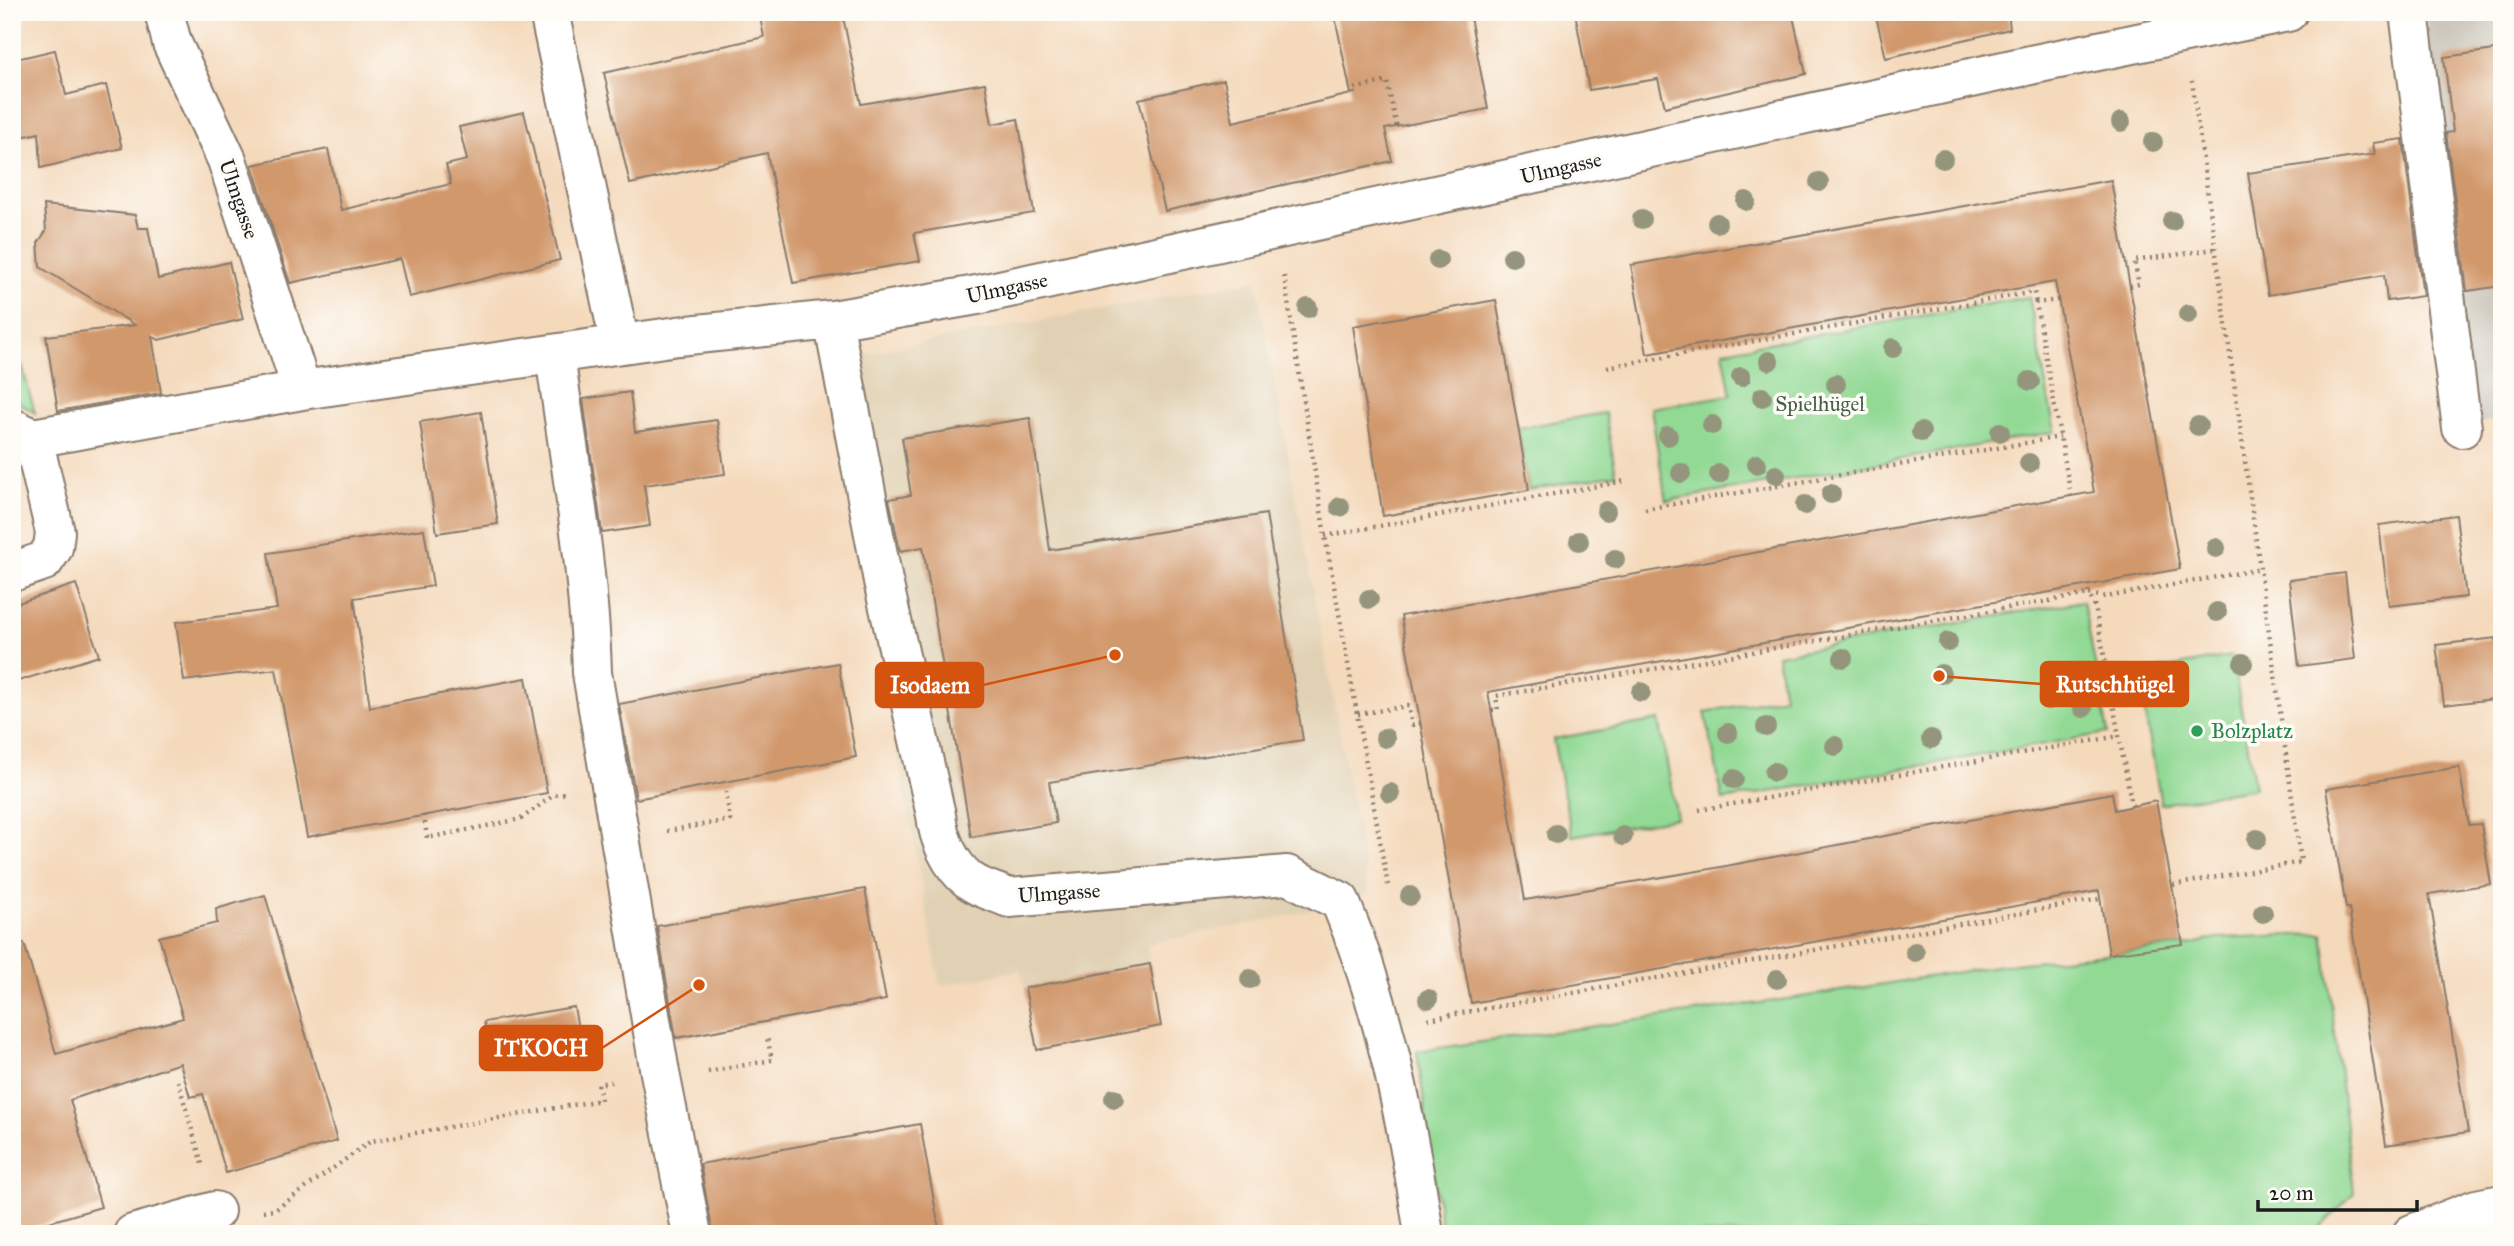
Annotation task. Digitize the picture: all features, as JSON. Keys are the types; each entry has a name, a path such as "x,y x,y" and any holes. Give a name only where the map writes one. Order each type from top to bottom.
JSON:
{"street":[{"name":"Ulmgasse","path":"163,12 172,43 228,160 302,390"},
{"name":"Ulmgasse","path":"22,433 620,344 833,320 977,295 2088,52 2288,12"},
{"path":"2409,12 2462,428"},
{"path":"558,15 620,344"},
{"name":"Ulmgasse","path":"833,320 883,581 936,815 937,830 956,864 968,880 1009,898 1287,875 1340,901 1361,951 1399,1092 1424,1234"},
{"path":"555,354 591,630 592,673 661,1076 692,1234"},
{"path":"12,572 44,561 53,548 55,531 22,433"},
{"path":"2412,1234 2476,1209 2502,1204"},
{"path":"133,1234 215,1211"}],"path":[{"path":"2172,885 2301,862 2190,68"},
{"path":"1354,94 1353,89 1387,81 1397,128"},
{"path":"2130,286 2138,284 2134,261 2214,249"},
{"path":"1284,273 1325,536 1388,888"},
{"path":"1607,367 2034,292 2071,496"},
{"path":"2036,303 2058,300"},
{"path":"1645,509 2060,437"},
{"path":"1325,536 1625,481"},
{"path":"1456,502 1457,511"},
{"path":"1492,710 1498,709 1496,696 2089,594 2106,597 2261,569"},
{"path":"2087,585 2095,607 2132,806"},
{"path":"1358,714 1408,706 1412,725 1421,723"},
{"path":"1699,810 2119,736"},
{"path":"425,815 428,838 521,819 554,796 612,784"},
{"path":"621,839 730,820 726,792"},
{"path":"1426,1019 2101,899"},
{"path":"178,1081 215,1211 275,1210 371,1141 601,1100 598,1084 772,1060 767,1037"}],"shaded area":[{"path":"2426,12 2502,12 2502,420 2469,424"},
{"path":"1256,280 1369,893 1292,915 1147,944 1149,964 1025,988 1020,970 940,986 827,361"}],"green space":[{"name":"Spielhügel","path":"2029,297 2055,432 1666,501 1651,408 1731,395 1723,351"},
{"path":"12,330 35,413 12,398"},
{"path":"1605,413 1616,474 1529,490 1518,428"},
{"path":"2083,601 2108,733 1723,800 1705,712 1784,697 1777,655"},
{"name":"Bolzplatz","path":"2232,656 2255,788 2161,804 2138,673"},
{"path":"1659,720 1677,818 1572,836 1553,739"},
{"path":"2323,934 2354,1193 2314,1234 1442,1234 1417,1051 1809,996 1996,966 2190,945 2217,938"}],"building":[{"path":"759,12 842,12 861,104 985,83 992,124 1018,119 1034,213 914,233 920,261 793,283 767,153 630,184 604,73 764,37"},
{"path":"1334,12 1469,12 1488,109 1385,129 1392,161 1165,211 1139,99 1224,80 1233,122 1351,94"},
{"path":"1575,12 1792,12 1806,74 1665,107 1658,79 1589,90"},
{"path":"1875,12 2008,12 2010,29 1886,58"},
{"path":"2502,49 2502,286 2467,291 2446,133 2453,132 2444,57"},
{"path":"55,50 66,95 106,85 122,148 41,168 39,133 12,139 12,60"},
{"path":"524,112 560,260 409,297 400,259 290,283 252,165 328,149 341,210 451,184 446,165 467,160 459,127"},
{"path":"2403,139 2423,296 2387,301 2384,275 2268,295 2248,173 2375,154 2373,143"},
{"path":"2111,180 2180,569 1488,692 1525,900 1710,869 2112,793 2115,810 2156,801 2183,944 2109,954 2099,891 1471,1003 1401,616 2094,492 2055,282 1647,354 1631,265"},
{"path":"44,205 135,215 138,228 148,228 158,279 229,262 243,319 159,340 152,336 161,393 58,411 46,336 135,325 40,267 38,243 46,231"},
{"path":"1496,300 1529,490 1383,516 1353,326"},
{"path":"630,392 635,432 717,420 725,474 644,485 650,526 602,533 583,399"},
{"path":"481,412 498,524 437,533 420,422"},
{"path":"1030,418 1050,550 1266,514 1303,740 1049,782 1056,823 971,837 923,547 900,551 889,499 911,495 902,438"},
{"path":"2456,515 2466,597 2389,606 2379,525"},
{"path":"424,529 433,586 354,598 370,707 526,678 547,793 307,837 276,669 184,681 176,622 277,609 268,553"},
{"path":"2345,573 2355,659 2299,666 2289,580"},
{"path":"76,584 99,656 12,683 12,605"},
{"path":"2496,638 2502,698 2444,705 2436,645"},
{"path":"838,663 856,757 636,799 619,704"},
{"path":"2459,767 2469,825 2481,824 2491,884 2429,894 2468,1132 2386,1145 2349,908 2346,908 2326,789"},
{"path":"865,889 886,1000 676,1038 657,926"},
{"path":"265,895 337,1141 226,1173 203,1094 190,1097 180,1063 70,1100 101,1207 12,1233 12,944 24,943 56,1054 183,1018 159,937 217,923 216,909"},
{"path":"1150,964 1161,1026 1037,1050 1025,988"},
{"path":"574,1007 582,1050 492,1066 484,1022"},
{"path":"920,1124 940,1234 713,1234 700,1164"}],"place":[{"name":"Isodaem","path":"1115,655"},
{"name":"Rutschhügel","path":"1939,676"},
{"name":"Bolzplatz","path":"2197,731"},
{"name":"ITKOCH","path":"699,985"}]}
